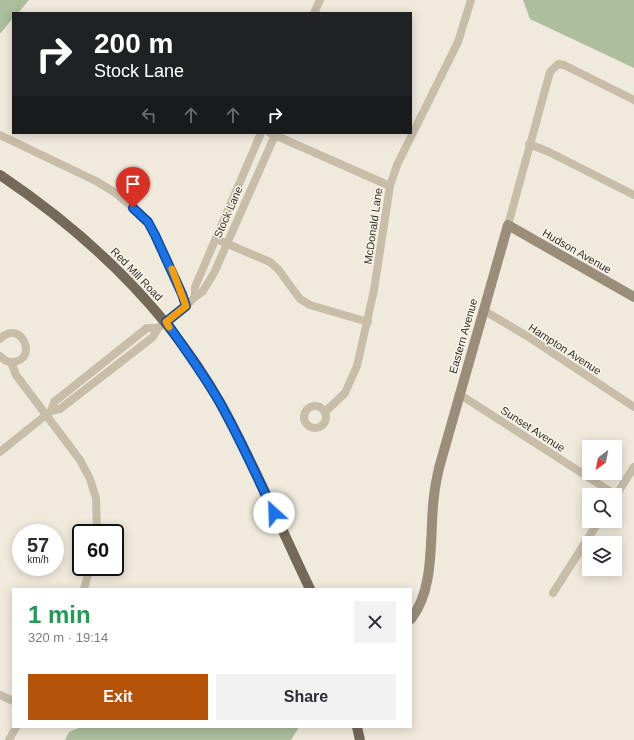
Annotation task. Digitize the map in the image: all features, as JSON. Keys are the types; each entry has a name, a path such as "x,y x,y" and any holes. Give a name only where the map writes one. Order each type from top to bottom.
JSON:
{"main road":[{"name":"Red Mill Road","path":"0,175 57,217 101,254 132,284 162,325 201,371 221,404 246,453 310,588"},
{"path":"357,728 360,740"}],"street":[{"path":"314,12 320,0"},
{"name":"McDonald Lane","path":"325,412 345,392 357,366 374,290 390,186 397,165 458,42 471,0"},
{"name":"Eastern Avenue","path":"412,617 420,603 428,582 434,496 439,468 550,72 558,64 564,65 634,100"},
{"name":"Stock Lane","path":"195,297 195,287 261,134"},
{"path":"274,134 390,186"},
{"name":"Stock Lane","path":"0,452 48,413 60,409 153,337 162,325 203,291 214,273 274,134"},
{"path":"0,135 96,181 114,192 133,208 148,222 182,294 186,306"},
{"path":"530,144 634,195"},
{"name":"Hudson Avenue","path":"508,225 634,297"},
{"path":"216,239 270,262 278,269 300,299 310,305 368,322"},
{"name":"Hampton Avenue","path":"483,310 527,336 634,407"},
{"path":"0,339 4,335 13,333 22,338 25,341 26,346 24,356 20,359 11,362 0,356"},
{"path":"11,362 16,375 48,413 80,460 90,479 96,498 97,524"},
{"name":"Sunset Avenue","path":"459,394 603,488"},
{"path":"620,488 634,466"},
{"path":"553,593 595,528"},
{"path":"84,588 88,576"},
{"path":"0,695 12,701"},
{"path":"9,740 15,728"}],"green space":[{"path":"0,0 29,0 19,12 12,12 12,19 0,34"},
{"path":"523,0 634,0 634,68 530,19"},
{"path":"79,728 298,728 291,740 65,740 69,732"}],"slow traffic":[{"path":"169,327 166,322 186,306 172,269"}],"route":[{"path":"133,208 148,222 170,265 186,306 166,322 201,371 221,404 274,513"}]}
